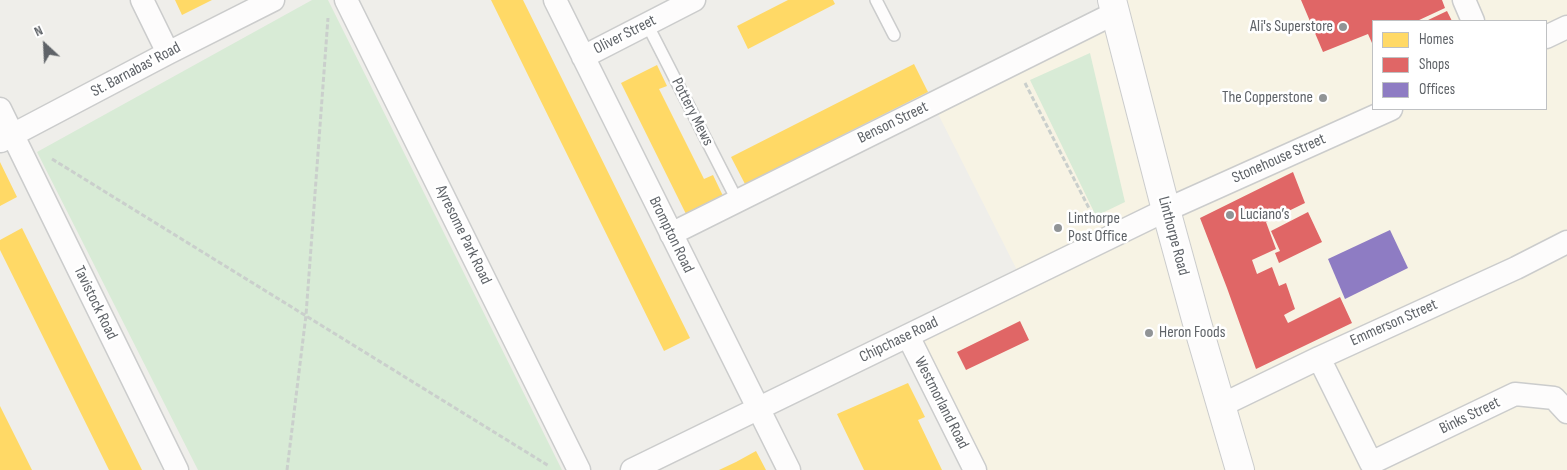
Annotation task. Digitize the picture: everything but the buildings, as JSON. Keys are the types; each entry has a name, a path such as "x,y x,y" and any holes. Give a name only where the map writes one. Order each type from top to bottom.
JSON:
{"street":[{"path":"142,0 168,53"},
{"name":"St. Barnabas' Road","path":"7,138 273,0"},
{"name":"Brompton Road","path":"555,0 789,470"},
{"name":"Oliver Street","path":"583,57 694,0"},
{"path":"1464,0 1473,20"},
{"name":"Ayresome Park Road","path":"337,5 579,470"},
{"name":"Benson Street","path":"671,234 1015,63 1114,7"},
{"name":"Linthorpe Road","path":"1114,7 1166,210 1240,470"},
{"path":"1547,37 1567,27"},
{"name":"Tavistock Road","path":"0,109 7,138 177,470"},
{"name":"Stonehouse Street","path":"1166,210 1390,110"},
{"name":"Chipchase Road","path":"632,470 1166,210"},
{"name":"Emmerson Street","path":"1222,405 1319,358 1516,268 1567,242"},
{"name":"Westmorland Road","path":"908,336 975,470"},
{"name":"Binks Street","path":"1319,358 1364,466 1515,394 1554,398 1567,412"}],"lane":[{"path":"876,0 894,35"},
{"name":"Pottery Mews","path":"647,24 737,200"}],"path":[{"path":"287,470 306,315 337,5"},
{"path":"1015,63 1105,240"},
{"path":"47,156 556,470"}],"shaded area":[{"path":"1112,0 1567,0 1567,470 975,470 908,336 1022,280 933,104 1115,13"}],"green space":[{"path":"312,0 328,0 562,470 198,470 37,152"},
{"path":"1090,53 1125,202 1096,216 1030,80"}],"place":[{"name":"Ali's Superstore","path":"1343,27"},
{"name":"The Copperstone","path":"1323,98"},
{"name":"Luciano’s","path":"1230,215"},
{"name":"Linthorpe Post Office","path":"1058,228"},
{"name":"Heron Foods","path":"1149,333"}]}
